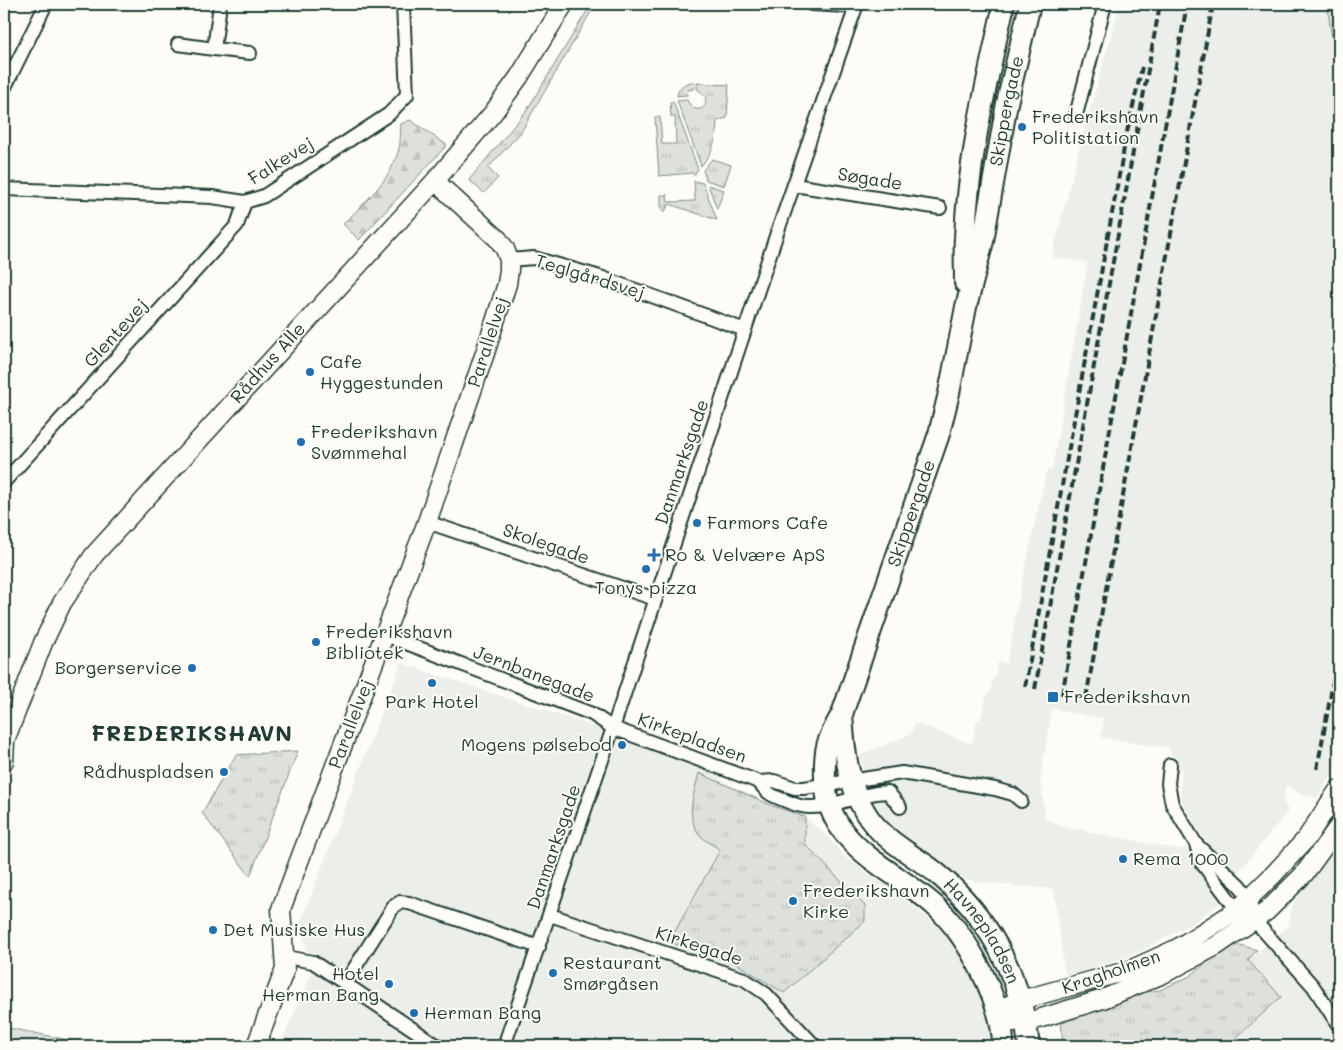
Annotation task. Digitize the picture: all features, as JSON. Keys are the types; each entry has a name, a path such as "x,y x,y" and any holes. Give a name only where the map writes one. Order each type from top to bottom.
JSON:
{"main road":[{"name":"Skippergade","path":"966,307 965,238 973,159 982,100 1004,4"},
{"name":"Skippergade","path":"827,795 826,746 829,736 842,714 938,434 949,392 966,307 983,241 1007,104 1030,4"},
{"name":"Skippergade","path":"842,714 846,761 854,789"},
{"name":"Havnepladsen","path":"854,789 866,814 876,826 896,845 948,883 988,928 1021,1000 1029,1046"},
{"name":"Havnepladsen","path":"827,795 841,830 858,848 936,907 958,932 984,978 998,1016 1003,1046"}],"street":[{"path":"4,88 46,4"},
{"path":"214,49 220,4"},
{"name":"Falkevej","path":"4,190 212,197 245,202 264,196 389,114 407,95 403,4"},
{"name":"Rådhus Alle","path":"4,761 5,742 43,643 62,603 94,555 435,181 493,113 519,77 564,4"},
{"path":"812,4 856,6"},
{"path":"1076,115 1105,4"},
{"name":"Danmarksgade","path":"504,1046 550,916 745,330 856,6"},
{"path":"178,44 250,53"},
{"name":"Teglgårdsvej","path":"435,181 498,239 505,249 509,260 534,258 600,277 745,330"},
{"name":"Søgade","path":"794,185 940,208"},
{"name":"Glentevej","path":"4,482 237,224 245,202"},
{"name":"Parallelvej","path":"256,1046 285,970 286,956 282,909 427,522 507,284 509,260"},
{"name":"Skolegade","path":"427,522 655,599"},
{"name":"Jernbanegade","path":"385,635 592,714 613,728"},
{"name":"Kirkepladsen","path":"613,728 759,782 774,781 827,795 854,789"},
{"path":"1170,765 1168,784 1172,804 1196,844 1250,897 1254,920"},
{"path":"854,789 902,773 1013,794 1021,802"},
{"name":"Kirkepladsen","path":"759,782 769,795 808,807 827,795 854,789"},
{"path":"854,789 888,792 900,807"},
{"name":"Kragholmen","path":"998,1016 1021,1000 1130,970 1176,949 1237,910 1306,839 1338,795"},
{"name":"Kragholmen","path":"998,1016 1025,1023 1103,1000 1136,987 1208,950 1267,912 1304,874 1339,826"},
{"path":"1196,844 1201,862 1237,910 1254,920 1314,986 1339,1026"},
{"path":"345,983 394,906 400,902 409,903 539,947"},
{"name":"Kirkegade","path":"550,916 744,979 766,994 815,1046"},
{"path":"286,956 313,962 438,1046"}],"shaded area":[{"path":"1120,4 1339,4 1339,754 1331,776 1317,798 1302,794 1286,785 1283,800 1288,811 1237,874 1214,852 1198,830 1182,801 1180,789 1182,771 1168,747 1101,737 1104,719 1052,709 1040,778 1046,820 1065,827 1177,849 1189,848 1219,893 1222,902 1199,919 1149,947 1125,958 1065,976 1054,889 977,882 954,875 889,823 875,807 867,786 860,755 911,734 915,723 972,744 977,720 980,720 993,678 995,678 998,662 1007,663 1020,592 1047,469 1052,470 1088,262 1052,257 1082,138"},
{"path":"401,663 595,727 703,768 727,783 773,805 806,816 807,820 824,833 845,857 903,898 952,941 966,960 983,995 992,1046 280,1046 311,974 301,921"},
{"path":"1339,845 1339,1046 1227,1046 1281,997 1248,960 1289,926 1290,914 1295,900"}],"green space":[{"path":"1327,4 1339,4 1339,61 1335,60"},
{"path":"592,10 521,132 488,168 498,178 484,193 469,180 527,110 587,11"},
{"path":"694,82 693,89 688,90 687,95 677,96 682,86"},
{"path":"697,83 729,85 727,118 717,121 714,145 701,166 677,101 687,100 696,109 704,107 705,99 703,94 697,89"},
{"path":"673,101 698,169 694,175 693,173 659,176 655,117 660,117 662,144 676,144 675,117 671,117 670,102"},
{"path":"410,120 447,145 359,240 343,224 368,199 389,173 399,149 401,124"},
{"path":"712,159 731,165 724,186 706,180 703,170"},
{"path":"694,181 703,183 717,220 669,204 664,213 661,208 661,195 667,195 668,202 695,201"},
{"path":"708,185 724,190 717,209"},
{"path":"298,751 250,876 202,813 236,755"},
{"path":"699,773 773,806 805,817 805,844 865,906 865,921 784,993 737,964 669,942 720,850 703,838 693,822 693,797"},
{"path":"1240,945 1257,950 1248,960 1281,997 1227,1046 1063,1046 1061,1020 1140,993 1160,990 1190,976 1229,947"},
{"path":"4,1027 99,1046 4,1046"}],"railway":[{"path":"1035,689 1160,4"},
{"path":"1062,695 1187,4"},
{"path":"1086,698 1213,4"},
{"path":"1025,687 1127,132 1142,67"},
{"path":"1317,769 1339,650"}],"place":[{"name":"Frederikshavn Politistation","path":"1022,127"},
{"name":"Cafe Hyggestunden","path":"310,372"},
{"name":"Frederikshavn Svømmehal","path":"301,442"},
{"name":"Farmors Cafe","path":"697,523"},
{"name":"Ro & Velvære ApS","path":"654,555"},
{"name":"Tonys pizza","path":"646,569"},
{"name":"Frederikshavn Bibliotek","path":"316,642"},
{"name":"Borgerservice","path":"192,668"},
{"name":"Park Hotel","path":"432,683"},
{"name":"Frederikshavn","path":"1053,697"},
{"name":"Mogens pølsebod","path":"622,745"},
{"name":"Rådhuspladsen","path":"224,772"},
{"name":"Rema 1000","path":"1123,859"},
{"name":"Frederikshavn Kirke","path":"793,901"},
{"name":"Det Musiske Hus","path":"213,930"},
{"name":"Restaurant Smørgåsen","path":"553,973"},
{"name":"Hotel Herman Bang","path":"389,984"},
{"name":"Herman Bang","path":"414,1013"}],"district":[{"name":"FREDERIKSHAVN","path":"192,733"}]}
